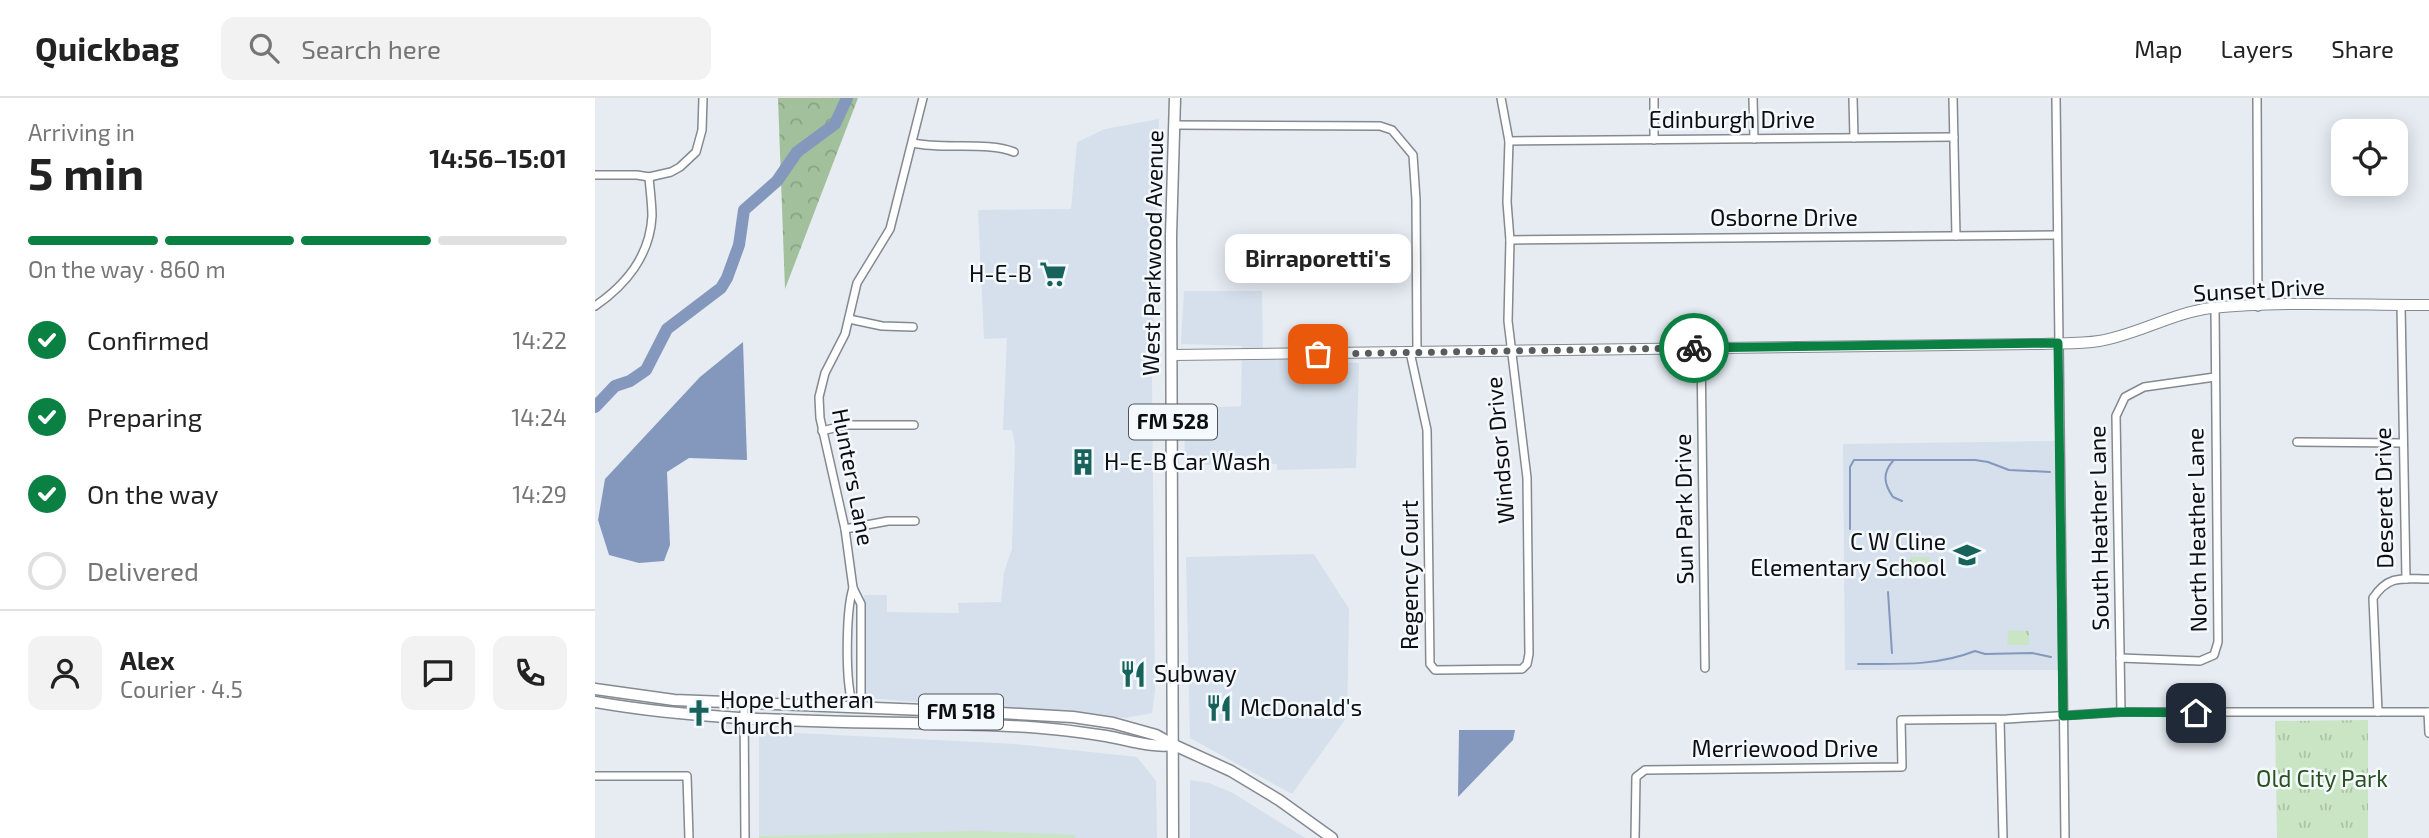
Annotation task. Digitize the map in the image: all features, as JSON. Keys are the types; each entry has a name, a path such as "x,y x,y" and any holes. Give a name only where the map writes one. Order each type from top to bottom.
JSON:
{"main road":[{"name":"West Parkwood Avenue","path":"1174,745 1171,236 1175,98"},
{"name":"FM 518","path":"595,689 674,701 1073,717 1113,723 1156,735 1203,757 1252,783 1332,838"},
{"name":"FM 518","path":"595,702 682,714 744,718 1010,726 1076,731 1158,747 1174,745"},
{"name":"FM 528","path":"1173,838 1174,745"}],"street":[{"path":"595,175 649,177 680,167 696,152 702,130 703,98"},
{"name":"Hunters Lane","path":"856,707 861,693 861,604 853,588 845,529 822,431 819,409 821,386 849,319 857,283 890,229 922,98"},
{"name":"Windsor Drive","path":"1501,98 1509,141 1507,202 1510,240 1510,351 1522,423 1527,478 1528,632"},
{"path":"1654,98 1654,139"},
{"path":"1753,98 1754,139"},
{"path":"1853,98 1854,138"},
{"path":"1953,98 1956,236"},
{"path":"2056,98 2065,838"},
{"path":"2257,98 2258,307"},
{"name":"Regency Court","path":"1175,125 1380,127 1392,130 1413,155 1416,200 1413,352 1427,430 1430,664 1435,670 1522,669 1527,664 1529,654 1528,632"},
{"name":"Edinburgh Drive","path":"1509,141 1954,137"},
{"path":"912,143 937,147 997,148 1014,152"},
{"path":"595,306 613,294 646,249 652,217 649,177"},
{"name":"Osborne Drive","path":"1510,240 2057,235"},
{"name":"Deseret Drive","path":"2378,712 2373,598 2380,587 2393,579 2406,579 2401,305"},
{"name":"Sunset Drive","path":"1173,355 2058,343 2099,341 2182,314 2215,308 2429,305"},
{"name":"North Heather Lane","path":"2120,658 2200,661 2214,655 2218,642 2215,308"},
{"path":"849,319 882,326 913,327"},
{"name":"Sun Park Drive","path":"1701,348 1705,668"},
{"name":"South Heather Lane","path":"2120,712 2116,416 2125,397 2144,387 2215,377"},
{"path":"822,431 846,425 914,425"},
{"path":"2297,442 2403,443"},
{"path":"845,529 915,521"},
{"path":"2406,579 2429,579"},
{"name":"Hunters Lane","path":"853,588 849,600 849,667 850,695 856,707"},
{"path":"744,704 745,838"},
{"name":"Merriewood Drive","path":"1635,838 1636,781 1640,773 1652,769 1902,767 1902,720 2000,720 2120,712 2428,712"},
{"path":"2428,712 2429,733"},
{"path":"2000,720 2003,838"},
{"path":"595,776 687,776 689,838"}],"shaded area":[{"path":"1159,119 1152,378 1155,691 1152,713 1126,718 866,698 864,595 887,595 887,612 959,613 958,603 1001,602 1004,572 1012,549 1015,445 1012,430 1003,430 1007,338 984,339 978,210 1071,209 1077,142 1105,129"},
{"path":"1184,291 1262,291 1263,359 1359,363 1356,468 1277,470 1277,464 1185,465 1184,409 1241,406 1242,346 1181,344"},
{"path":"2056,441 2058,670 1845,670 1843,444"},
{"path":"1314,554 1349,609 1347,717 1292,794 1190,738 1186,557"},
{"path":"759,731 1016,744 1137,757 1156,781 1157,838 759,836"},
{"path":"1190,780 1209,783 1233,793 1305,838 1190,838"}],"green space":[{"path":"778,98 858,98 785,289"},
{"path":"1910,557 1930,557 1929,570 1910,570"},
{"path":"2008,631 2029,631 2029,645 2007,645"},
{"name":"Old City Park","path":"2368,720 2368,838 2277,838 2275,721"},
{"path":"977,831 1075,835 1075,838 759,838 759,836"}],"water":[{"path":"743,342 747,460 689,458 667,472 670,545 664,561 639,563 609,555 598,520 605,479 700,377"},
{"path":"1459,730 1515,730 1513,740 1458,797"}],"waterway":[{"path":"595,407 615,386 630,381 646,370 667,329 721,288 739,245 744,210 777,181 797,152 835,124 847,98"},
{"path":"1850,529 1850,467 1854,460 1975,460 2009,470 2050,472"},
{"path":"1893,461 1887,470 1886,483 1893,497 1902,501"},
{"path":"1888,592 1892,653"},
{"path":"1858,664 1932,662 1975,651 1985,654 2032,653 2051,657"}],"way so far":[{"path":"1318,354 1694,348"}],"place":[{"name":"H-E-B","path":"1053,274"},
{"name":"Birraporetti's","path":"1318,354"},
{"name":"H-E-B Car Wash","path":"1083,462"},
{"name":"C W Cline Elementary School","path":"1967,555"},
{"name":"Subway","path":"1133,674"},
{"name":"McDonald's","path":"1219,708"},
{"name":"Hope Lutheran Church","path":"699,713"}],"route":[{"path":"1694,348 2058,343 2063,716 2120,712 2196,713"}]}
